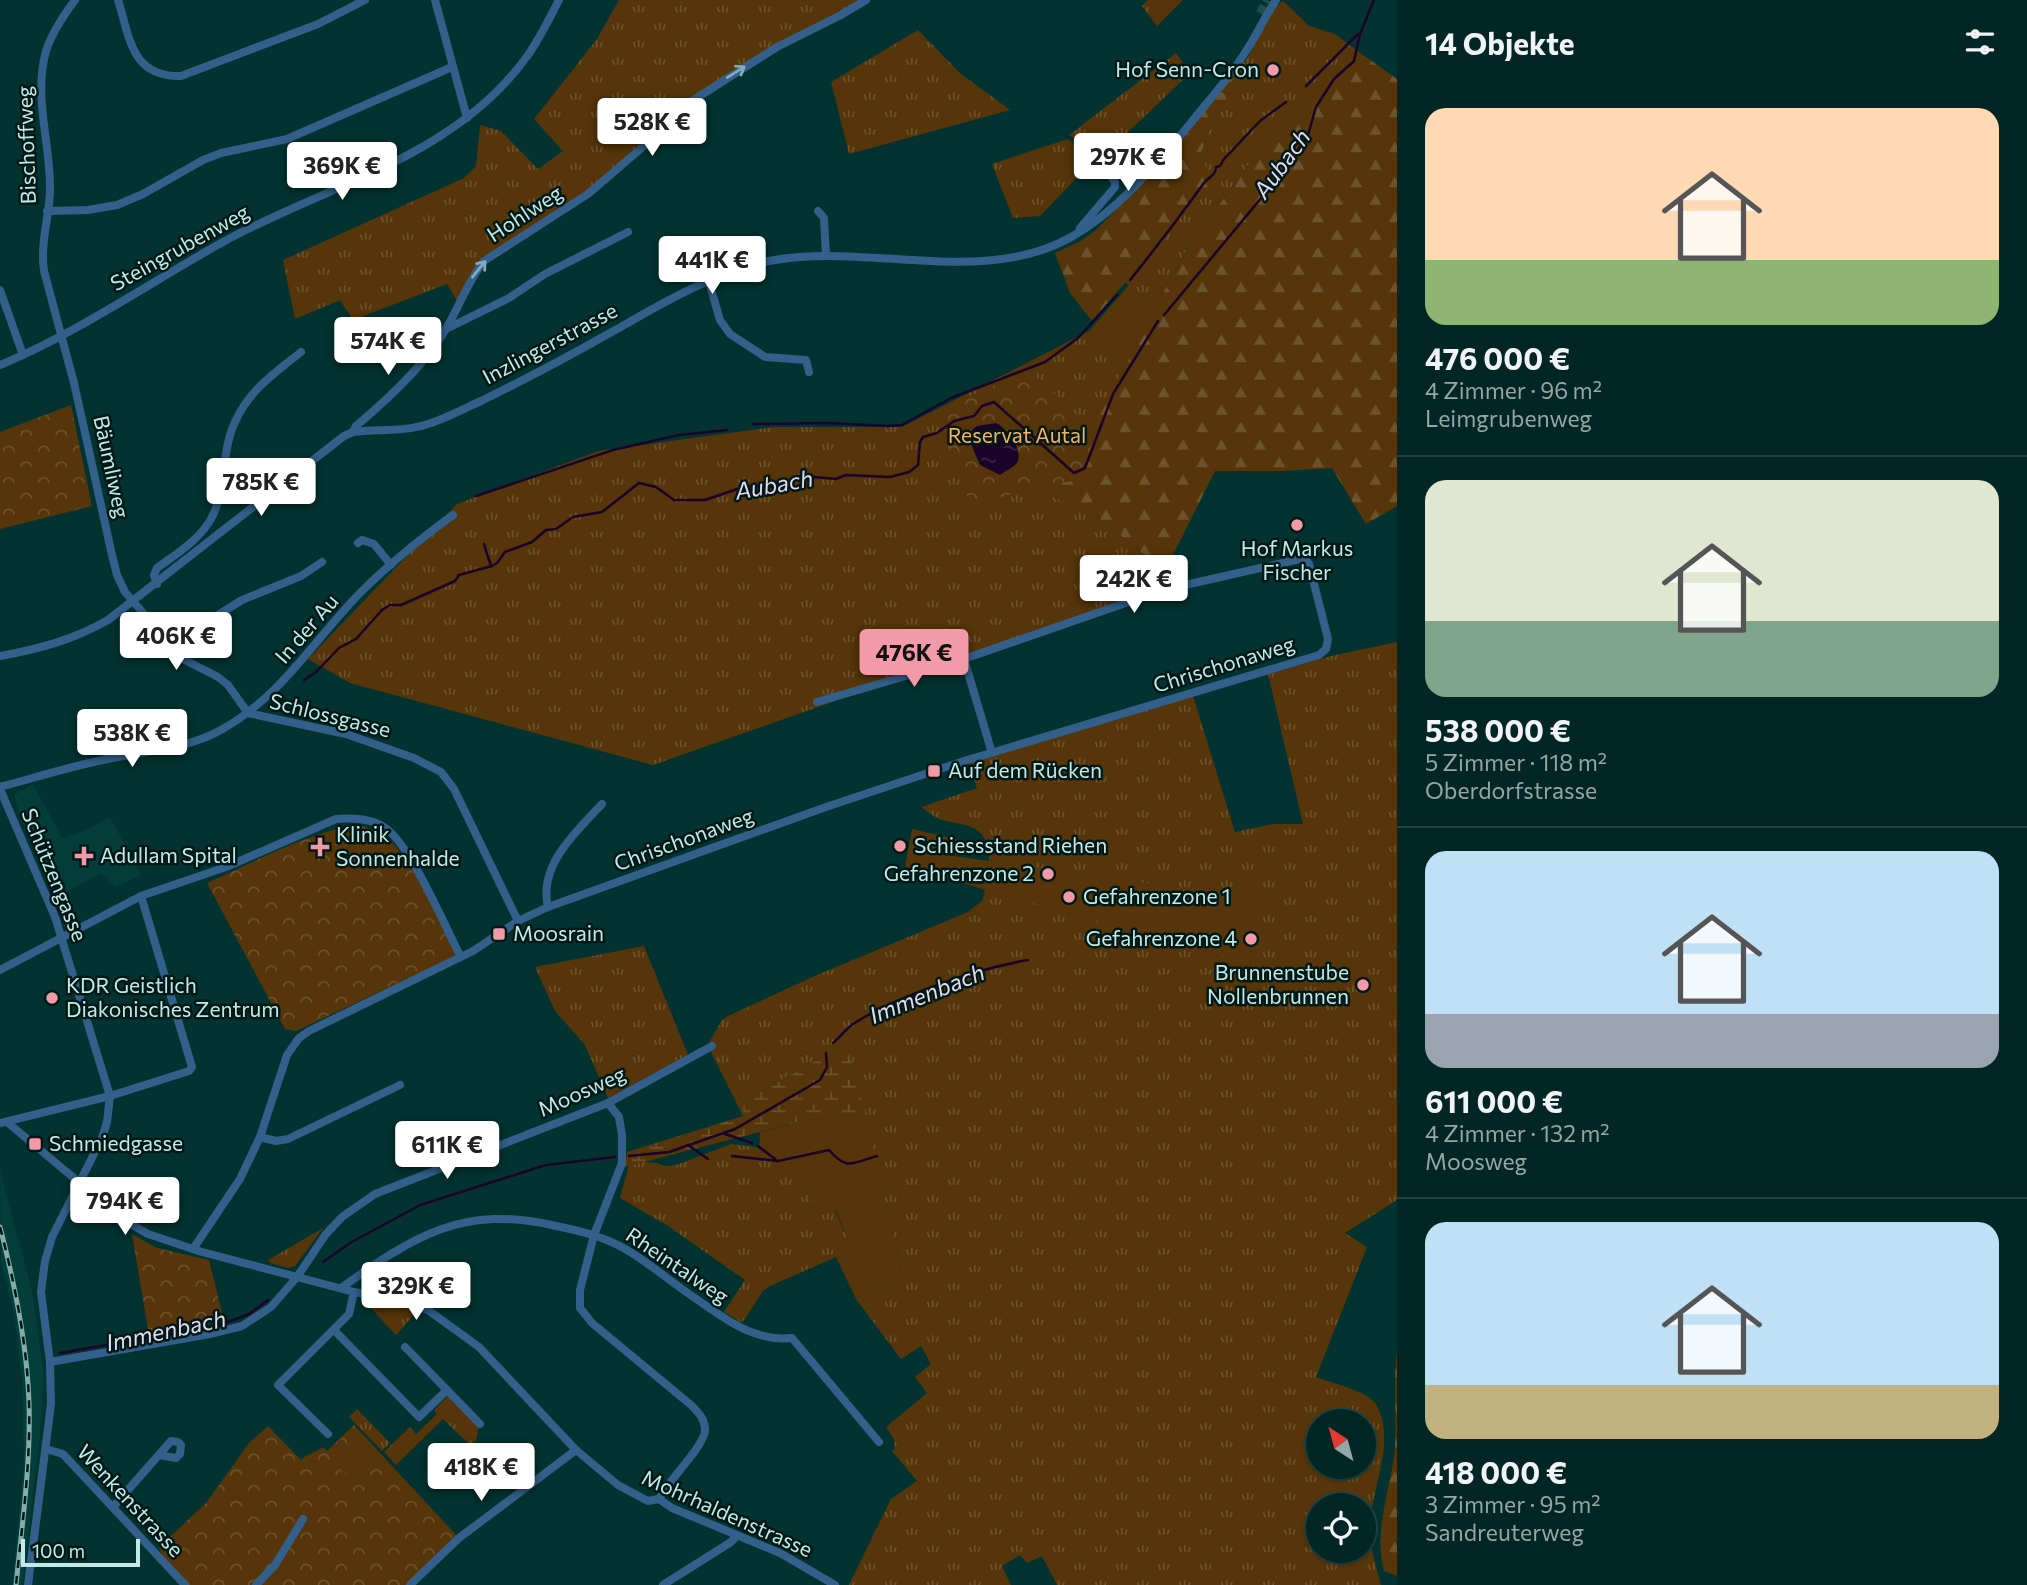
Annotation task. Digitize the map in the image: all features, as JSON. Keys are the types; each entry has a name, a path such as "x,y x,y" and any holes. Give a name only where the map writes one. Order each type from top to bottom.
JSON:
{"street":[{"name":"Bischoffweg","path":"61,336 41,252 50,191 41,85 46,52 57,24 75,0"},
{"path":"118,0 133,50 140,61 149,70 165,76 181,76 318,24 365,0"},
{"path":"435,0 467,118"},
{"name":"Steingrubenweg","path":"0,365 61,336 224,241 421,150 467,118 502,85 526,57 559,0"},
{"name":"Hohlweg","path":"353,432 356,426 391,396 446,329 473,274 484,261 588,194 704,93 777,47 866,0"},
{"name":"Inzlingerstrasse","path":"0,656 73,639 108,620 334,442 353,432 406,429 439,420 537,373 655,308 709,282 766,262 826,256 914,261 983,260 1030,254 1061,243 1086,228 1138,184 1226,81 1276,0"},
{"name":"Inzlingerstrasse","path":"1255,37 1260,13"},
{"path":"47,211 88,210 117,205 143,194 203,160 221,153 288,139 452,67"},
{"path":"1080,228 1115,187 1115,182 1096,156"},
{"path":"818,211 824,218 826,256"},
{"path":"446,329 509,298 545,274 628,232"},
{"path":"709,282 717,312 730,334 765,357 806,360 809,372"},
{"path":"0,290 23,355"},
{"name":"Bäumliweg","path":"61,336 117,575 125,592 183,659 228,685 248,713"},
{"path":"157,584 154,575 156,568 198,535 212,517 230,433 243,407 263,382 301,352"},
{"name":"In der Au","path":"0,788 104,759 189,743 219,731 248,713 283,683 359,594 412,544 453,515"},
{"path":"358,542 362,540 374,544 391,565"},
{"name":"Chrischonaweg","path":"193,1250 240,1179 260,1137 287,1055 299,1038 484,945 518,921 548,907 826,807 992,753 1320,655 1326,649 1328,639 1306,560 1286,562 1163,590 964,659"},
{"path":"171,644 242,600 301,576 322,562"},
{"path":"817,702 964,659 992,753"},
{"name":"Schlossgasse","path":"248,713 346,734 414,758 441,772 454,789 518,921"},
{"name":"Schützengasse","path":"0,788 46,893 110,1096 102,1138 52,1237 45,1261 41,1292 50,1362 51,1404 28,1585"},
{"path":"548,907 545,896 551,867 572,837 602,804"},
{"path":"0,970 141,896 226,867 336,819 350,818 370,821 383,827 405,849 460,957"},
{"path":"4,1122 110,1096 185,1074 192,1067 141,896"},
{"name":"Moosweg","path":"50,1362 234,1328 257,1318 271,1307 297,1277 326,1234 357,1205 375,1194 608,1103 712,1046"},
{"path":"260,1137 276,1141 288,1139 400,1085"},
{"path":"608,1103 619,1118 622,1163 594,1235 580,1290 580,1308 592,1323 691,1405 699,1413 706,1427 704,1438 671,1478 659,1499"},
{"name":"Mohrhaldenstrasse","path":"4,1122 124,1220 148,1234 193,1250 428,1310 458,1329 479,1347 576,1450 618,1485 648,1501 659,1499 780,1553 835,1585"},
{"name":"Rheintalweg","path":"341,1288 407,1243 427,1234 479,1220 507,1217 594,1235 626,1249 739,1328 775,1339 792,1338 878,1442"},
{"path":"328,1434 278,1385 349,1314 354,1292"},
{"path":"334,1330 419,1417 447,1390"},
{"path":"405,1347 480,1423"},
{"name":"Wenkenstrasse","path":"46,1449 63,1454 185,1585"},
{"path":"410,1585 459,1538 576,1450"},
{"path":"113,1507 159,1455"},
{"path":"256,1585 275,1565 303,1520"},
{"path":"663,1585 737,1536"}],"shaded area":[{"name":"Adullam Spital","path":"33,784 62,838 82,832 110,817 141,875 116,887 101,873 56,898 19,813 14,795"},
{"path":"0,1170 32,1291 44,1377 22,1585 12,1585 24,1463 22,1378 14,1314 1,1262"}],"green space":[{"path":"619,0 861,0 703,90 603,181 487,258 457,301 447,284 353,320 340,300 295,319 283,260 464,178 476,166 480,125 501,131 538,169 563,151 534,119 597,39"},
{"path":"1148,0 1183,0 1157,26 1142,6"},
{"path":"1283,1 1309,26 1335,34 1356,50 1269,136 1185,252 1155,310 1125,282 1212,180 1200,156 1212,123 1229,94 1220,92 1248,57 1274,8"},
{"path":"918,30 961,74 1010,110 849,154 831,82"},
{"path":"1356,50 1397,79 1397,506 1366,524 1332,468 1215,471 1165,571 1095,515 1054,498 1185,252 1269,136"},
{"path":"1176,53 1190,73 1101,158 1069,135"},
{"path":"1220,92 1229,94 1212,123 1200,156 1213,180 1092,321 1070,293 1055,253 1079,242 1096,230 1158,167"},
{"path":"1068,139 1094,160 1040,216 1013,218 992,164"},
{"path":"1129,285 1155,310 1124,369 1089,331"},
{"path":"1089,331 1124,369 1055,497 1095,515 1165,571 1162,586 653,765 350,683 308,659 457,504 598,451 774,427 902,427"},
{"name":"Reservat Autal","path":"1030,371 1095,432 1084,478 970,504 936,410"},
{"path":"71,405 92,506 0,529 0,432"},
{"path":"1397,642 1397,1200 1345,1233 1367,1247 1316,1377 1364,1394 1375,1403 1384,1430 1384,1445 1375,1493 1306,1493 1306,1563 1375,1563 1381,1585 1057,1585 1042,1556 1027,1563 1020,1555 1002,1566 1011,1585 849,1585 891,1499 917,1481 892,1451 895,1448 894,1439 886,1427 927,1393 915,1377 931,1364 921,1346 901,1359 856,1299 902,1273 853,1063 846,1053 831,1052 744,1101 743,1116 710,1050 710,1041 722,1020 728,1016 817,975 968,912 983,900 989,867 988,846 984,837 976,830 938,818 921,807 977,788 968,760 1193,696 1235,832 1273,824 1303,824 1268,674 1331,656"},
{"path":"354,825 370,828 384,835 405,858 456,956 296,1031 285,1029 207,883 297,842"},
{"path":"912,829 968,842 964,856 911,850 1261,899 1258,915 1262,924 1250,964 905,867"},
{"path":"644,946 688,1055 608,1098 585,1045 555,1011 535,967"},
{"path":"831,1052 846,1053 853,1063 866,1116 805,1120 625,1167 627,1152 743,1116 744,1101"},
{"path":"848,1115 866,1116 902,1273 856,1299 833,1251 849,1242 836,1210 824,1215 814,1211 796,1159 778,1160 759,1149 760,1132 805,1120"},
{"path":"731,1144 756,1147 778,1161 796,1158 814,1211 835,1210 849,1242 836,1257 763,1291 742,1323 724,1312 745,1280 668,1226 620,1198 630,1161 676,1165"},
{"path":"323,1228 295,1266 288,1268 268,1260"},
{"path":"132,1234 157,1248 209,1260 223,1317 149,1335"},
{"path":"371,1299 412,1308 413,1316 396,1335 366,1303"},
{"path":"1397,1350 1397,1576 1384,1571 1381,1540 1395,1448"},
{"path":"449,1395 479,1426 476,1441 470,1445 443,1419 396,1465 384,1452 410,1427 416,1434 437,1414 434,1410"},
{"path":"357,1409 390,1443 382,1451 349,1417"},
{"path":"354,1425 459,1538 410,1585 185,1585 165,1564 159,1547 206,1503 249,1443 268,1426 301,1460 323,1447 327,1451"},
{"path":"357,1434 378,1456 352,1480 331,1459"}],"water":[{"path":"996,423 1013,439 1019,456 1015,465 1000,475 980,465 970,442 972,430 977,426"}],"waterway":[{"name":"Aubach","path":"1164,315 1287,167 1308,135 1316,107 1334,79 1354,61 1360,34 1374,0"},
{"path":"1306,86 1358,34"},
{"name":"Aubach","path":"1130,280 1204,183 1214,174 1216,167 1220,166 1260,121 1286,102"},
{"name":"Aubach","path":"753,424 902,425 951,398 1045,362 1078,338 1117,295"},
{"name":"Aubach","path":"304,680 316,672 339,648 356,639 382,610 390,605 401,605 455,581 459,575 492,566 505,552 532,542 546,530 556,529 573,517 602,512 639,483 656,487 674,500 705,500 746,486 783,487 795,480 814,477 890,477 909,472 918,465 923,437 937,433 954,421 974,416 982,406 994,402 1074,473 1085,468 1113,394 1158,321"},
{"name":"Aubach","path":"476,496 613,450 679,435 727,430"},
{"path":"484,544 491,566"},
{"name":"Immenbach","path":"833,1043 853,1024 892,1003 961,977 1028,960"},
{"name":"Immenbach","path":"629,1156 669,1152 735,1129 820,1080 827,1067 826,1053"},
{"path":"725,1134 752,1143"},
{"path":"688,1145 708,1159"},
{"path":"758,1146 775,1159"},
{"path":"732,1156 778,1161 829,1150 846,1163 856,1163 877,1156"},
{"name":"Immenbach","path":"323,1262 350,1243 420,1205 546,1165 615,1157"},
{"name":"Immenbach","path":"60,1353 220,1325 249,1314 268,1300"}],"tunnel":[{"path":"1260,13 1267,0"}],"railway":[{"path":"0,1227 19,1314 29,1402 27,1471 16,1585"}],"place":[{"name":"Hof Senn-Cron","path":"1273,70"},
{"name":"Hof Markus Fischer","path":"1297,525"},
{"name":"Auf dem Rücken","path":"934,771"},
{"name":"Schiessstand Riehen","path":"900,846"},
{"name":"Klinik Sonnenhalde","path":"320,847"},
{"name":"Adullam Spital","path":"84,856"},
{"name":"Gefahrenzone 2","path":"1048,874"},
{"name":"Gefahrenzone 1","path":"1069,897"},
{"name":"Moosrain","path":"499,934"},
{"name":"Gefahrenzone 4","path":"1251,939"},
{"name":"Brunnenstube Nollenbrunnen","path":"1363,985"},
{"name":"KDR Geistlich Diakonisches Zentrum","path":"52,998"},
{"name":"Schmiedgasse","path":"35,1144"}]}
